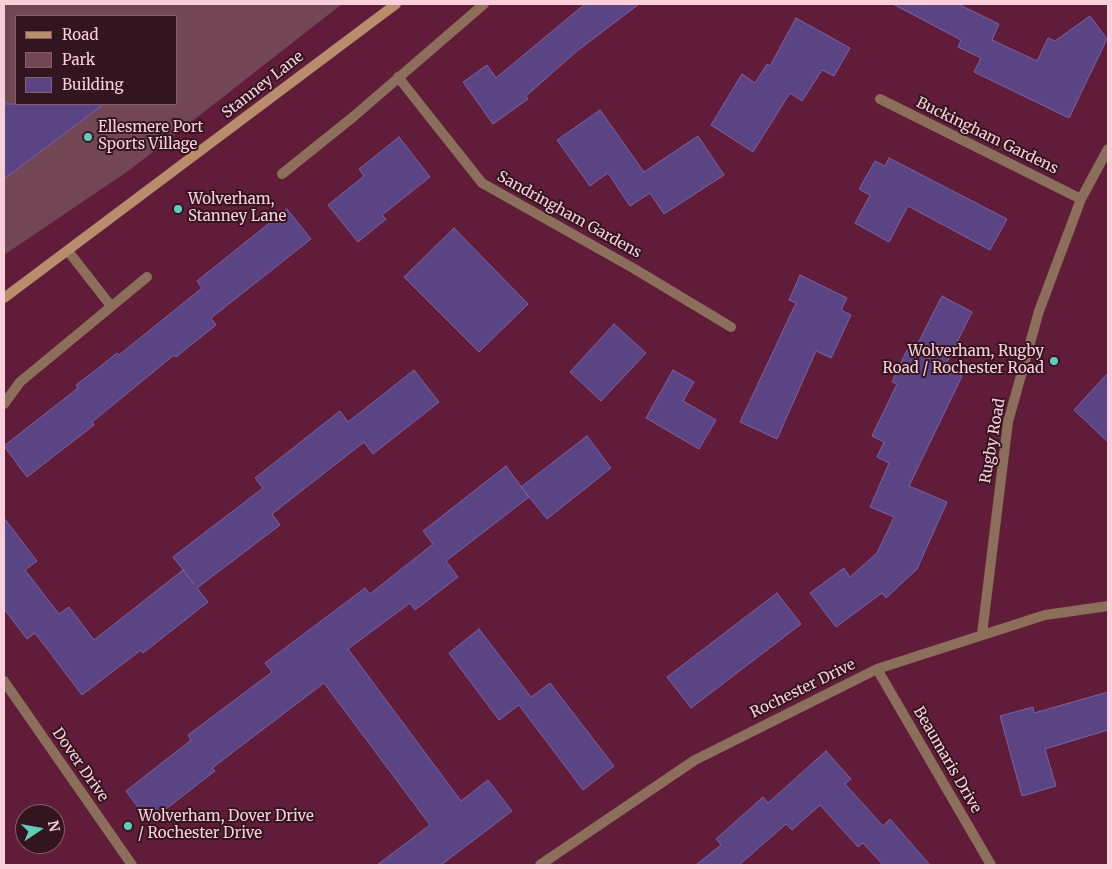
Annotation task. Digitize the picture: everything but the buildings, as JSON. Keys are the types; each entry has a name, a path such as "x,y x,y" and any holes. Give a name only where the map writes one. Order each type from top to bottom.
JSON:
{"main road":[{"name":"Stanney Lane","path":"4,298 396,4"}],"street":[{"path":"282,174 484,4"},
{"name":"Sandringham Gardens","path":"398,77 482,183 633,268 731,327"},
{"name":"Buckingham Gardens","path":"880,99 1081,200"},
{"name":"Rugby Road","path":"982,634 1008,422 1039,311 1081,200 1108,150"},
{"path":"68,251 111,306"},
{"path":"4,404 20,382 147,277"},
{"name":"Rochester Drive","path":"540,865 694,760 877,669 1045,615 1108,606"},
{"name":"Beaumaris Drive","path":"877,669 991,865"},
{"name":"Dover Drive","path":"4,681 132,865"}],"green space":[{"name":"Ellesmere Port Sports Village","path":"4,4 342,4 131,169 4,255"}],"place":[{"name":"Ellesmere Port Sports Village","path":"88,137"},
{"name":"Wolverham, Stanney Lane","path":"178,209"},
{"name":"Wolverham, Rugby Road / Rochester Road","path":"1054,361"},
{"name":"Wolverham, Dover Drive / Rochester Drive","path":"128,826"}]}
